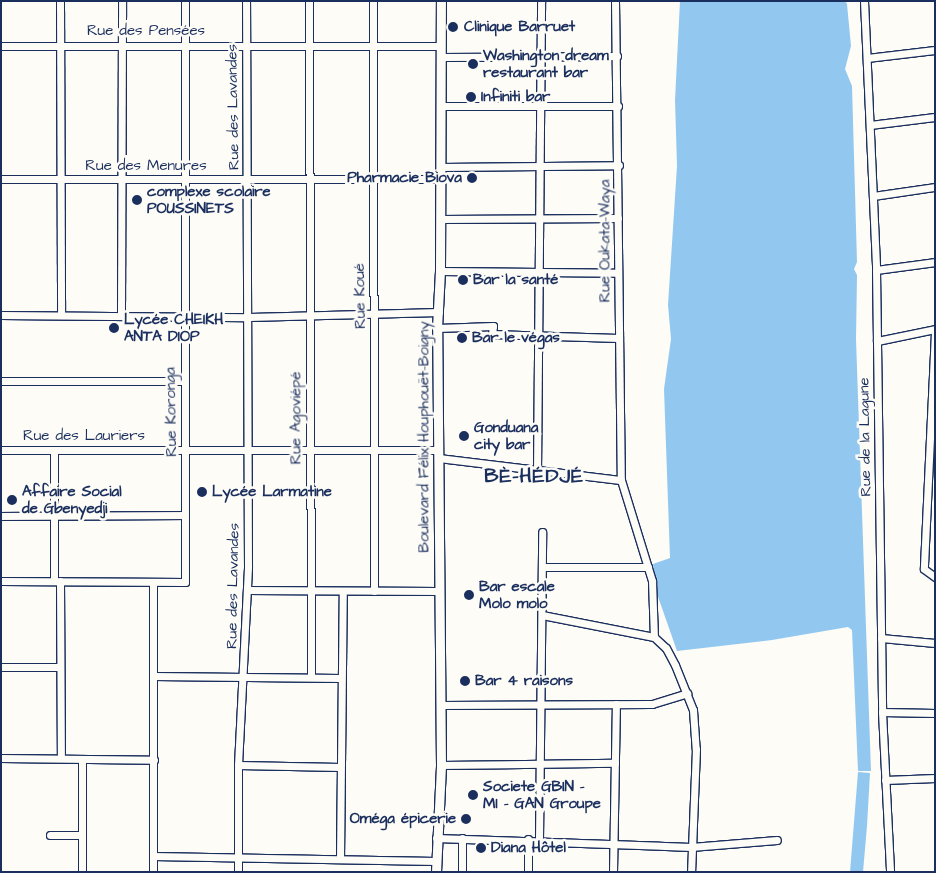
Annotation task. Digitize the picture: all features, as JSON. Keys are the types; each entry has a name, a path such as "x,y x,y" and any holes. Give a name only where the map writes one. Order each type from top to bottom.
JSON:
{"street":[{"path":"60,1 59,179 61,314"},
{"path":"121,314 122,1"},
{"name":"Rue Koronga","path":"154,582 185,582 186,450 183,181 185,1"},
{"name":"Rue des Lavandes","path":"238,872 238,765 247,590 248,180 246,1"},
{"name":"Rue Agoviépé","path":"309,1 311,677"},
{"name":"Rue Koué","path":"373,1 374,591"},
{"name":"Boulevard Félix Houphouët-Boigny","path":"436,872 436,838 442,765 438,591 437,328 440,271 441,1"},
{"path":"537,472 541,1"},
{"name":"Rue Oukata-Waya","path":"615,1 619,165 618,338 620,480 648,567 654,600 654,637"},
{"name":"Rue de la Lagune","path":"864,1 876,270 882,712 890,872"},
{"name":"Rue des Pensées","path":"1,46 440,46"},
{"path":"867,58 935,50"},
{"path":"440,57 617,56"},
{"path":"441,106 618,106"},
{"path":"870,125 935,117"},
{"path":"441,167 619,165"},
{"name":"Rue des Menures","path":"1,179 183,181 440,179"},
{"path":"873,196 935,187"},
{"path":"440,219 618,218"},
{"path":"876,270 935,262"},
{"path":"440,271 618,273"},
{"path":"1,315 121,314 248,317 438,312"},
{"path":"437,328 492,326 492,334 618,338"},
{"path":"877,341 935,331 933,435 924,569 935,577"},
{"path":"1,381 184,382"},
{"name":"Rue des Lauriers","path":"1,450 375,451 438,454 537,472 620,480"},
{"path":"54,450 54,515 62,758"},
{"path":"1,516 185,514"},
{"path":"539,840 542,532"},
{"path":"543,566 648,567"},
{"path":"1,581 154,582 152,872"},
{"path":"247,590 310,592 343,590 438,591"},
{"path":"340,859 340,678 343,590"},
{"path":"542,615 654,637 666,648 687,693 695,727 691,872"},
{"path":"881,638 935,643"},
{"path":"1,668 60,667"},
{"path":"154,676 244,675 340,678"},
{"path":"441,705 660,703 687,693"},
{"path":"613,872 616,704"},
{"path":"882,712 935,713"},
{"path":"1,758 154,760"},
{"path":"82,759 82,872"},
{"path":"442,765 615,763"},
{"path":"238,765 340,768"},
{"path":"884,780 935,778"},
{"path":"50,835 82,835"},
{"path":"436,838 528,839 691,847 776,840"},
{"path":"462,838 462,872"},
{"path":"528,839 528,872"},
{"path":"153,856 436,861"}],"water":[{"path":"680,1 845,1 847,4 851,46 845,69 852,86 857,262 854,269 857,275 856,339 871,771 858,771 852,630 848,627 772,640 677,651 656,591 653,564 670,558 664,389 671,339 668,305 677,166 675,100"},
{"path":"858,772 870,773 867,826 863,872 850,872"}],"place":[{"name":"Clinique Barruet","path":"453,27"},
{"name":"Washington dream restaurant bar","path":"473,64"},
{"name":"Infiniti bar","path":"471,97"},
{"name":"Pharmacie Biova","path":"472,178"},
{"name":"complexe scolaire POUSSINETS","path":"137,200"},
{"name":"Bar la santé","path":"463,280"},
{"name":"Lycée CHEIKH ANTA DIOP","path":"114,328"},
{"name":"Bar le végas","path":"462,338"},
{"name":"Gonduana city bar","path":"464,436"},
{"name":"Lycée Larmatine","path":"202,492"},
{"name":"Affaire Social de Gbenyedji","path":"12,500"},
{"name":"Bar escale Molo molo","path":"469,595"},
{"name":"Bar 4 raisons","path":"465,681"},
{"name":"Societe GBIN - MI - GAN Groupe","path":"473,795"},
{"name":"Oméga épicerie","path":"466,819"},
{"name":"Diana Hôtel","path":"481,848"}],"district":[{"name":"BÈ-HÉDJÉ","path":"534,476"}]}
